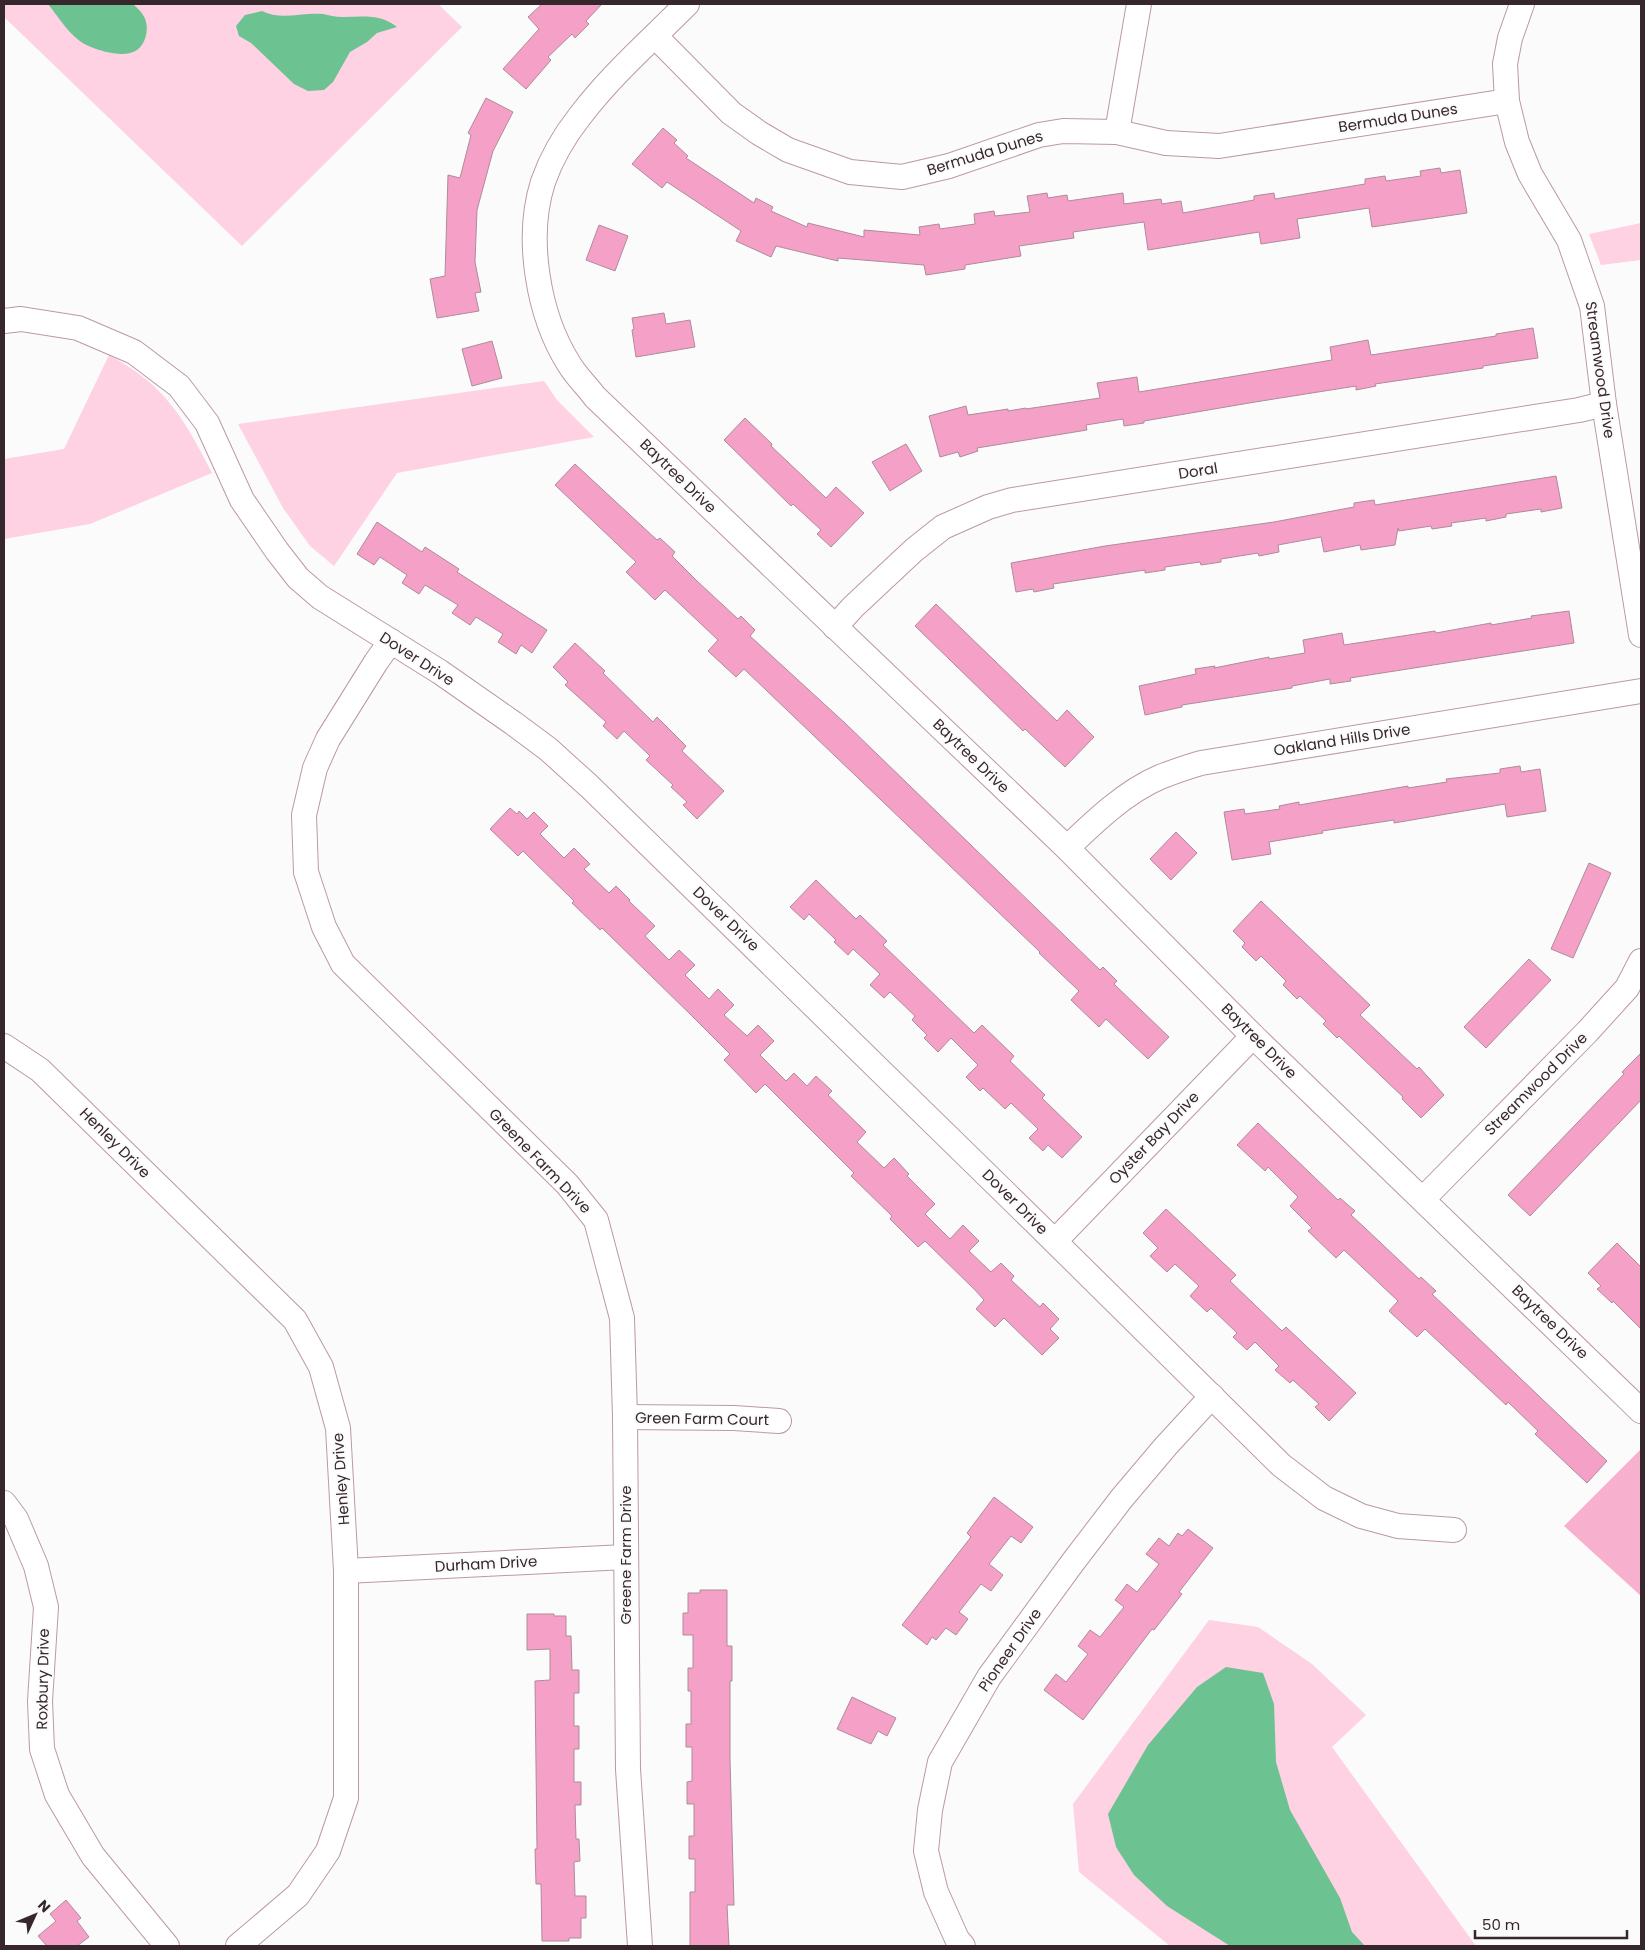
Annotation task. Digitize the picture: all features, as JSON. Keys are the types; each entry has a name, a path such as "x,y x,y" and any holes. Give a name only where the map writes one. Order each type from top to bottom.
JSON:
{"street":[{"name":"Baytree Drive","path":"687,4 598,94 579,116 559,148 543,182 537,213 535,242 536,272 543,304 556,339 569,365 595,397 1067,848 1254,1036 1641,1410"},
{"path":"1117,132 1139,4"},
{"name":"Streamwood Drive","path":"1522,4 1510,38 1505,64 1507,101 1517,142 1530,174 1569,240 1592,306 1604,404 1635,563 1641,635"},
{"name":"Bermuda Dunes","path":"655,36 731,113 759,133 788,150 850,172 902,177 949,166 1039,135 1063,131 1117,132 1166,143 1219,146 1507,101"},
{"name":"Dover Drive","path":"4,321 21,319 78,328 134,352 178,386 206,423 242,500 298,578 320,597 440,672 548,749 589,786 1055,1241 1281,1465 1324,1498 1361,1516 1398,1526 1454,1530"},
{"name":"Doral","path":"835,627 853,607 914,550 942,527 988,507 1012,500 1579,410 1604,404"},
{"name":"Greene Farm Drive","path":"391,641 328,740 315,768 304,815 306,872 324,927 343,964 567,1184 596,1220 622,1318 625,1417 628,1769 640,1946"},
{"name":"Oakland Hills Drive","path":"1067,848 1126,797 1158,778 1201,763 1641,691"},
{"name":"Streamwood Drive","path":"1422,1199 1595,1024 1627,988 1641,961"},
{"name":"Oyster Bay Drive","path":"1055,1241 1254,1036"},
{"name":"Henley Drive","path":"4,1046 40,1070 295,1320 320,1367 338,1428 346,1571 346,1798 328,1851 298,1895 238,1946"},
{"name":"Pioneer Drive","path":"963,1946 957,1939 936,1892 926,1851 930,1810 940,1762 989,1677 1073,1562 1122,1498 1212,1396"},
{"name":"Green Farm Court","path":"625,1417 779,1420"},
{"name":"Roxbury Drive","path":"4,1503 16,1519 36,1566 46,1607 40,1701 42,1749 57,1795 93,1856 167,1946"},
{"name":"Durham Drive","path":"346,1571 625,1557"}],"shaded area":[{"path":"4,4 438,4 462,27 242,246 4,17"},
{"path":"48,4 133,4 145,19 147,29 145,38 137,50 127,54 96,49 84,44 72,34"},
{"path":"262,11 284,16 323,14 339,17 371,17 384,20 397,27 377,33 367,42 350,52 333,82 324,90 308,91 294,84 251,43 239,36 236,26 245,15"},
{"path":"1641,223 1641,260 1601,265 1589,234"},
{"path":"109,355 129,367 159,391 182,419 212,473 90,524 4,539 4,459 64,449"},
{"path":"544,381 557,400 594,437 397,473 334,566 310,546 283,508 238,424"},
{"path":"1641,1449 1641,1596 1564,1526"},
{"path":"1209,1620 1258,1627 1312,1664 1366,1715 1332,1747 1476,1946 1170,1946 1079,1872 1073,1804"},
{"path":"1226,1667 1263,1673 1274,1704 1276,1762 1290,1810 1340,1898 1352,1932 1365,1946 1230,1946 1167,1906 1134,1875 1116,1847 1108,1814 1148,1745 1197,1687"}],"building":[{"path":"542,4 602,4 586,21 589,24 575,38 572,34 548,57 551,60 526,89 503,69 539,29 528,17"},
{"path":"486,98 513,112 493,151 477,210 475,262 481,292 475,293 479,311 437,318 430,279 445,276 448,175 460,178 471,135 468,133"},
{"path":"663,128 677,140 674,143 688,156 686,158 754,203 756,198 773,207 771,211 807,227 808,223 864,237 864,230 920,235 919,227 939,224 940,229 975,224 974,214 994,211 995,216 1030,212 1027,196 1047,193 1048,198 1067,195 1068,201 1123,193 1124,204 1161,199 1162,204 1181,201 1183,213 1254,200 1254,196 1274,193 1275,199 1365,184 1365,179 1385,176 1386,181 1421,176 1420,171 1440,168 1441,173 1460,170 1467,213 1372,227 1369,208 1297,219 1300,238 1261,244 1259,232 1148,250 1144,222 1073,232 1074,238 1019,246 1021,256 965,265 965,269 926,275 924,265 838,258 838,261 776,246 771,257 736,241 741,231 667,182 662,188 632,164"},
{"path":"599,225 628,236 615,271 586,260"},
{"path":"664,313 666,324 690,320 695,347 636,357 632,318"},
{"path":"1533,328 1538,358 1375,384 1376,386 1356,390 1356,386 1255,402 1124,426 1123,419 1086,425 1087,430 977,448 978,451 960,457 958,452 940,457 929,416 966,406 968,415 1100,398 1097,383 1137,377 1139,392 1332,360 1330,347 1368,340 1371,355 1496,336 1496,334"},
{"path":"492,341 502,378 472,386 462,349"},
{"path":"745,418 772,444 771,446 826,498 836,487 864,513 831,547 817,534 821,530 793,504 791,506 724,440"},
{"path":"906,444 922,471 890,491 872,462"},
{"path":"575,464 657,540 660,538 675,552 672,556 697,581 738,619 741,616 755,630 750,636 846,724 1100,970 1103,967 1117,981 1114,984 1169,1037 1148,1059 1106,1019 1099,1027 1071,1000 1079,991 744,669 736,677 708,651 718,640 665,590 655,600 626,572 636,562 555,485"},
{"path":"1556,476 1562,508 1541,512 1541,509 1506,514 1506,517 1486,521 1486,518 1451,523 1452,526 1432,529 1431,526 1399,531 1398,528 1395,545 1361,550 1360,545 1324,552 1321,537 1278,545 1279,552 1259,556 1258,553 1221,559 1221,562 1201,565 1200,562 1165,567 1165,570 1145,573 1145,570 1053,584 1054,588 1034,592 1033,589 1016,592 1011,563 1105,546 1274,522 1354,507 1354,503 1374,500 1375,505"},
{"path":"377,522 422,552 425,547 459,569 457,572 547,630 532,653 521,645 516,654 498,642 503,634 476,617 470,625 452,613 458,605 425,585 419,594 402,583 407,575 380,557 374,565 357,554"},
{"path":"936,604 1057,721 1067,710 1094,737 1065,767 1025,729 1023,731 915,626"},
{"path":"1569,611 1574,643 1350,678 1351,681 1330,684 1330,679 1292,686 1292,688 1182,705 1182,707 1145,715 1139,686 1196,674 1195,669 1215,666 1214,668 1269,657 1269,659 1305,653 1303,640 1342,633 1344,645 1435,631 1436,633 1491,623 1491,625 1532,618 1531,616"},
{"path":"575,643 605,671 603,673 653,722 657,717 686,746 682,751 724,791 697,819 683,805 687,802 671,787 673,785 646,760 650,756 624,731 617,739 603,726 606,722 565,685 568,682 553,667"},
{"path":"1520,766 1521,772 1540,769 1546,811 1507,817 1505,804 1394,823 1394,820 1322,831 1323,833 1269,842 1271,854 1232,860 1224,812 1244,809 1245,814 1280,809 1279,806 1299,802 1299,805 1408,786 1408,788 1447,782 1446,779 1500,773 1500,769"},
{"path":"510,808 517,814 519,811 527,819 534,812 548,826 540,834 564,858 574,848 590,864 584,869 609,893 616,886 655,926 645,936 669,960 679,950 695,965 685,975 709,999 718,989 734,1005 724,1015 747,1036 758,1025 774,1041 760,1055 786,1081 794,1073 807,1086 816,1076 832,1091 828,1095 866,1132 857,1142 884,1168 894,1158 909,1174 907,1176 935,1204 925,1214 950,1239 963,1225 979,1241 969,1251 991,1272 1001,1263 1014,1276 1011,1280 1040,1307 1043,1303 1059,1319 1050,1329 1059,1338 1042,1355 1004,1318 995,1327 976,1309 984,1300 975,1290 925,1241 918,1247 890,1219 892,1216 851,1176 854,1173 765,1084 756,1093 724,1060 730,1054 692,1016 602,928 600,930 572,903 574,901 523,851 518,856 490,829"},
{"path":"1176,832 1197,853 1171,880 1150,859"},
{"path":"1589,863 1611,873 1573,958 1551,949"},
{"path":"816,880 856,919 860,915 887,941 883,945 974,1033 982,1025 1014,1056 1010,1061 1045,1095 1042,1098 1082,1137 1062,1158 1048,1145 1043,1151 1029,1138 1038,1129 1011,1103 1005,1109 983,1088 980,1091 966,1077 978,1065 951,1038 938,1052 924,1038 927,1035 912,1020 915,1016 890,992 884,998 870,985 880,974 853,949 848,955 834,942 836,940 809,914 804,920 790,907"},
{"path":"1261,901 1370,1005 1360,1015 1417,1069 1419,1067 1444,1095 1421,1118 1402,1099 1403,1097 1339,1036 1337,1038 1323,1024 1326,1021 1300,996 1297,999 1283,985 1286,981 1261,956 1256,961 1242,947 1245,943 1233,931"},
{"path":"1529,959 1551,980 1486,1048 1464,1027"},
{"path":"1641,1053 1641,1100 1530,1216 1508,1195 1624,1074 1622,1072"},
{"path":"1258,1123 1338,1200 1340,1198 1355,1211 1351,1215 1419,1279 1421,1277 1436,1291 1432,1294 1607,1461 1587,1483 1535,1434 1538,1431 1508,1402 1506,1405 1425,1329 1417,1337 1389,1311 1398,1301 1344,1250 1336,1258 1308,1231 1312,1228 1290,1206 1298,1197 1268,1167 1265,1171 1237,1145"},
{"path":"1166,1209 1236,1275 1230,1281 1282,1331 1286,1327 1356,1393 1329,1421 1315,1407 1319,1404 1293,1380 1290,1383 1275,1370 1279,1366 1255,1342 1247,1350 1233,1337 1237,1333 1211,1308 1207,1312 1190,1296 1199,1286 1175,1264 1167,1272 1150,1256 1158,1248 1143,1233"},
{"path":"1617,1243 1641,1267 1641,1329 1613,1301 1612,1303 1597,1289 1601,1286 1588,1273"},
{"path":"994,1497 1033,1527 1021,1543 1011,1536 989,1564 1003,1575 991,1591 981,1584 959,1612 968,1619 956,1635 946,1628 936,1640 932,1637 927,1645 902,1625 971,1537 967,1533"},
{"path":"1188,1529 1213,1548 1179,1592 1182,1594 1154,1630 1152,1629 1083,1720 1044,1690 1056,1674 1066,1682 1088,1654 1078,1646 1090,1630 1100,1637 1124,1607 1115,1600 1127,1584 1137,1592 1159,1564 1146,1554 1159,1538 1169,1546 1178,1533 1182,1536"},
{"path":"700,1590 727,1590 727,1646 732,1646 730,1759 734,1905 727,1905 729,1946 690,1946 690,1892 695,1892 695,1859 689,1859 689,1836 694,1836 694,1804 687,1804 687,1782 692,1781 692,1747 686,1747 686,1724 691,1724 691,1691 688,1691 688,1668 693,1668 693,1635 683,1635 683,1613 688,1613 688,1593 700,1593"},
{"path":"527,1614 566,1616 566,1636 571,1636 572,1670 579,1670 579,1693 574,1693 574,1726 579,1726 579,1749 574,1749 574,1782 581,1782 581,1805 575,1805 576,1839 579,1839 580,1861 574,1862 575,1896 586,1896 586,1918 581,1918 581,1938 569,1938 569,1941 542,1941 541,1884 536,1884 535,1849 537,1849 535,1681 550,1680 550,1649 527,1650"},
{"path":"852,1697 896,1718 887,1736 878,1731 871,1744 837,1729"},
{"path":"66,1900 81,1918 77,1921 89,1937 77,1946 47,1946 38,1936 56,1921 50,1914"}]}
